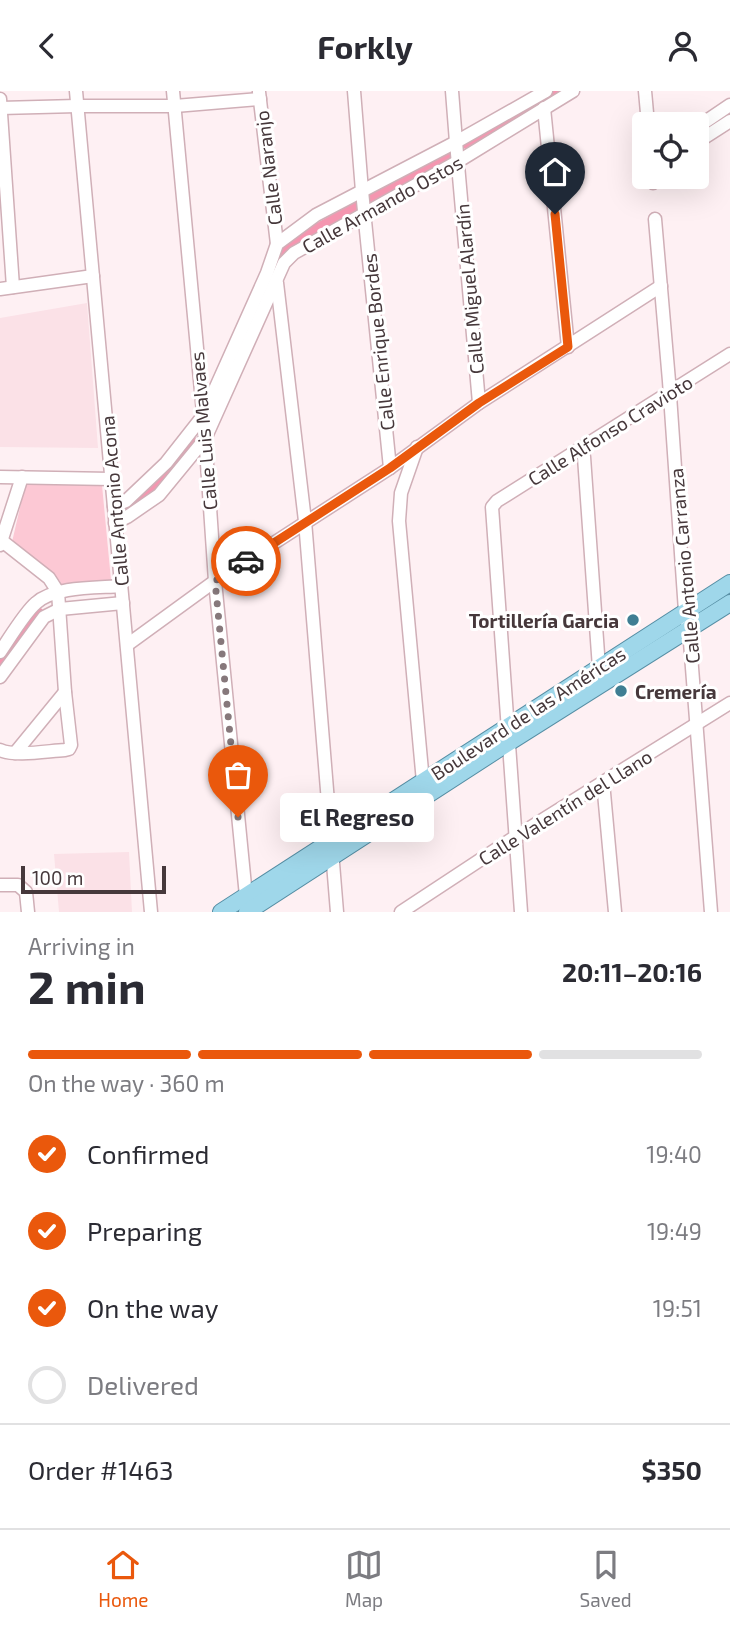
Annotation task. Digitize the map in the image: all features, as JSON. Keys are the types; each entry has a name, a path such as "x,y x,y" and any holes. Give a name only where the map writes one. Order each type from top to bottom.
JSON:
{"main road":[{"name":"Boulevard de las Américas","path":"332,849 423,782 730,583"},
{"name":"Boulevard de las Américas","path":"220,912 247,904 730,603"}],"street":[{"name":"Calle Antonio Acona","path":"76,91 151,912"},
{"name":"Calle Luis Malvaes","path":"173,91 205,439 215,581 247,904"},
{"name":"Calle Enrique Bordes","path":"354,91 390,468"},
{"name":"Calle Miguel Alardín","path":"452,91 479,403"},
{"name":"Calle Armando Ostos","path":"116,523 159,495 205,439 223,384 277,244 316,215 456,142 546,91"},
{"name":"Calle Armando Ostos","path":"114,506 126,501 166,463 203,416 223,384 284,263 294,253 457,162 573,91"},
{"path":"645,91 647,112"},
{"path":"0,108 175,106 260,95"},
{"name":"Calle Naranjo","path":"260,95 277,244"},
{"path":"0,99 7,288 93,276"},
{"path":"709,120 730,106"},
{"path":"544,108 568,347"},
{"path":"709,135 730,121"},
{"name":"Calle Antonio Carranza","path":"656,219 685,611 697,724 711,912"},
{"path":"276,282 305,521 337,912"},
{"path":"127,645 215,581 390,468 479,403 661,286"},
{"name":"Calle Alfonso Cravioto","path":"508,726 492,507 497,501 730,354"},
{"name":"Calle Enrique Bordes","path":"417,447 401,493 399,521 423,782"},
{"path":"580,449 583,457 598,668"},
{"path":"0,477 111,479"},
{"path":"0,750 15,753 69,749 71,745 58,592 49,578 1,543 22,477"},
{"path":"0,652 35,603 47,596 58,592 121,586"},
{"path":"0,677 44,617 60,610 123,603"},
{"path":"15,753 65,692"},
{"name":"Calle Valentín del Llano","path":"401,912 515,837 730,703"},
{"path":"508,726 521,912"},
{"path":"603,782 615,912"},
{"path":"0,885 18,885 26,892 28,912"},
{"path":"424,897 425,912"}],"shaded area":[{"path":"87,303 98,448 0,447 0,318"},
{"path":"27,484 102,485 111,580 61,586 60,581 13,545"},
{"path":"129,852 132,912 59,912 54,854"}],"waterway":[{"path":"468,145 561,91"},
{"path":"275,270 286,252 302,237 447,157"},
{"path":"125,508 160,481 193,442"},
{"path":"0,663 38,612"}],"way so far":[{"path":"238,817 215,581 246,561"}],"place":[{"name":"Tortillería Garcia","path":"633,620"},
{"name":"Cremería","path":"621,691"},
{"name":"El Regreso","path":"238,817"}],"route":[{"path":"246,561 390,468 479,403 568,347 555,214"}]}
